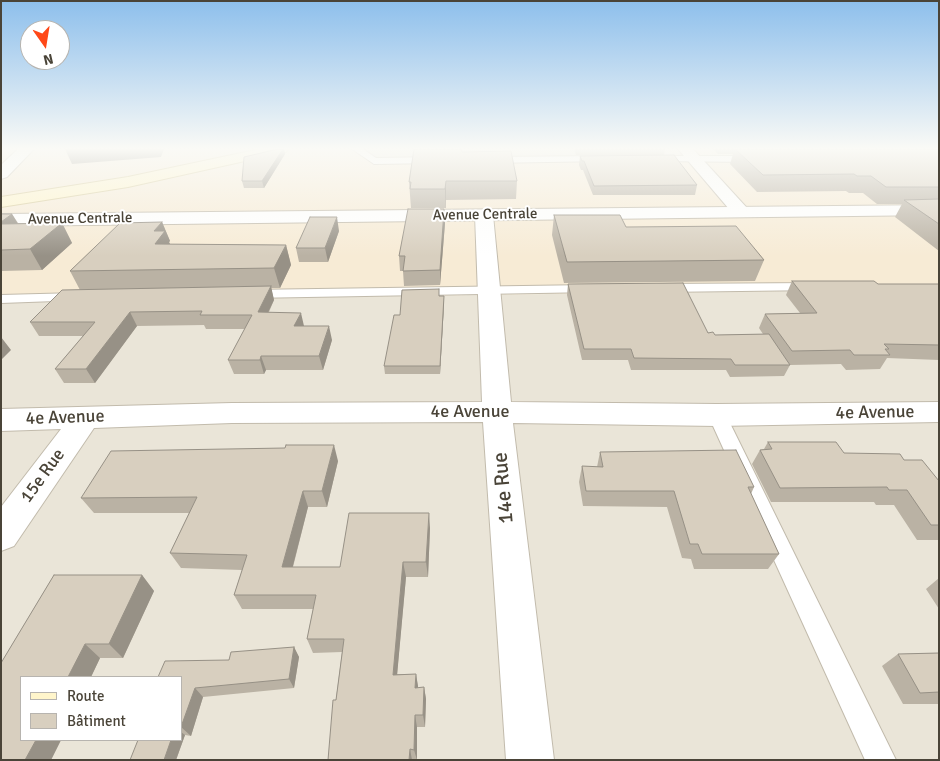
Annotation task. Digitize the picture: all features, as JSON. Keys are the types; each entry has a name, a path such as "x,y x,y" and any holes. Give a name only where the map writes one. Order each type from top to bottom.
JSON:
{"main road":[{"path":"1,202 112,185"}],"street":[{"path":"716,185 741,212"},
{"name":"Avenue Centrale","path":"1,220 939,210"},
{"name":"14e Rue","path":"484,215 497,412 530,760"},
{"name":"4e Avenue","path":"1,420 232,413 497,412 934,417"},
{"name":"15e Rue","path":"1,535 85,418"}],"lane":[{"path":"645,288 831,287"},
{"path":"230,295 606,289"},
{"path":"1,299 91,297"},
{"path":"716,415 882,760"}],"shaded area":[{"path":"1,185 939,185 939,289 1,301"},
{"path":"939,289 939,760 1,760 1,301"}],"building":[{"path":"411,185 446,185 445,189 410,189"},
{"path":"593,185 697,185 594,186"},
{"path":"883,185 939,185 939,187 886,187"},
{"path":"939,199 939,224 904,200"},
{"path":"408,209 444,209 440,270 403,271 405,256 399,256"},
{"path":"1,214 12,214 1,222"},
{"path":"554,215 620,215 626,227 736,226 764,260 567,262"},
{"path":"310,217 337,217 325,248 296,248"},
{"path":"162,222 154,231 165,231 155,244 286,245 274,268 70,271 120,223"},
{"path":"62,223 30,249 1,250 1,224"},
{"path":"792,281 874,281 878,284 939,284 939,345 884,344 889,349 885,349 890,355 854,355 850,350 792,351 765,314 817,313"},
{"path":"683,283 708,333 713,332 715,335 769,334 790,365 735,365 731,359 634,358 631,349 584,349 568,284"},
{"path":"271,286 258,312 301,313 294,326 329,326 319,356 261,356 260,360 228,360 252,315 200,315 202,311 130,312 86,369 55,369 95,322 30,322 62,290"},
{"path":"439,289 439,296 444,296 440,366 384,366 394,315 400,315 402,290"},
{"path":"768,442 836,442 844,453 900,454 904,460 922,460 939,481 939,525 931,525 907,490 889,490 887,487 780,488 760,450 772,449"},
{"path":"286,445 334,445 322,491 303,491 282,567 340,567 349,513 429,513 426,562 403,562 393,675 416,674 415,688 424,687 423,715 415,715 414,750 410,749 409,760 328,760 333,700 336,700 344,639 307,639 316,595 234,595 247,555 170,553 197,497 81,498 111,451 285,448"},
{"path":"736,450 754,487 748,487 779,554 702,554 698,544 690,544 674,491 586,491 582,466 603,467 600,452"},
{"path":"54,575 142,575 109,644 85,644 69,676 20,676 20,741 35,741 25,760 1,760 1,663"},
{"path":"294,647 289,679 195,688 182,724 182,676 158,676 165,661 229,660 231,652"},
{"path":"939,653 939,692 920,693 898,654"},
{"path":"138,741 171,741 164,760 130,760"}]}
